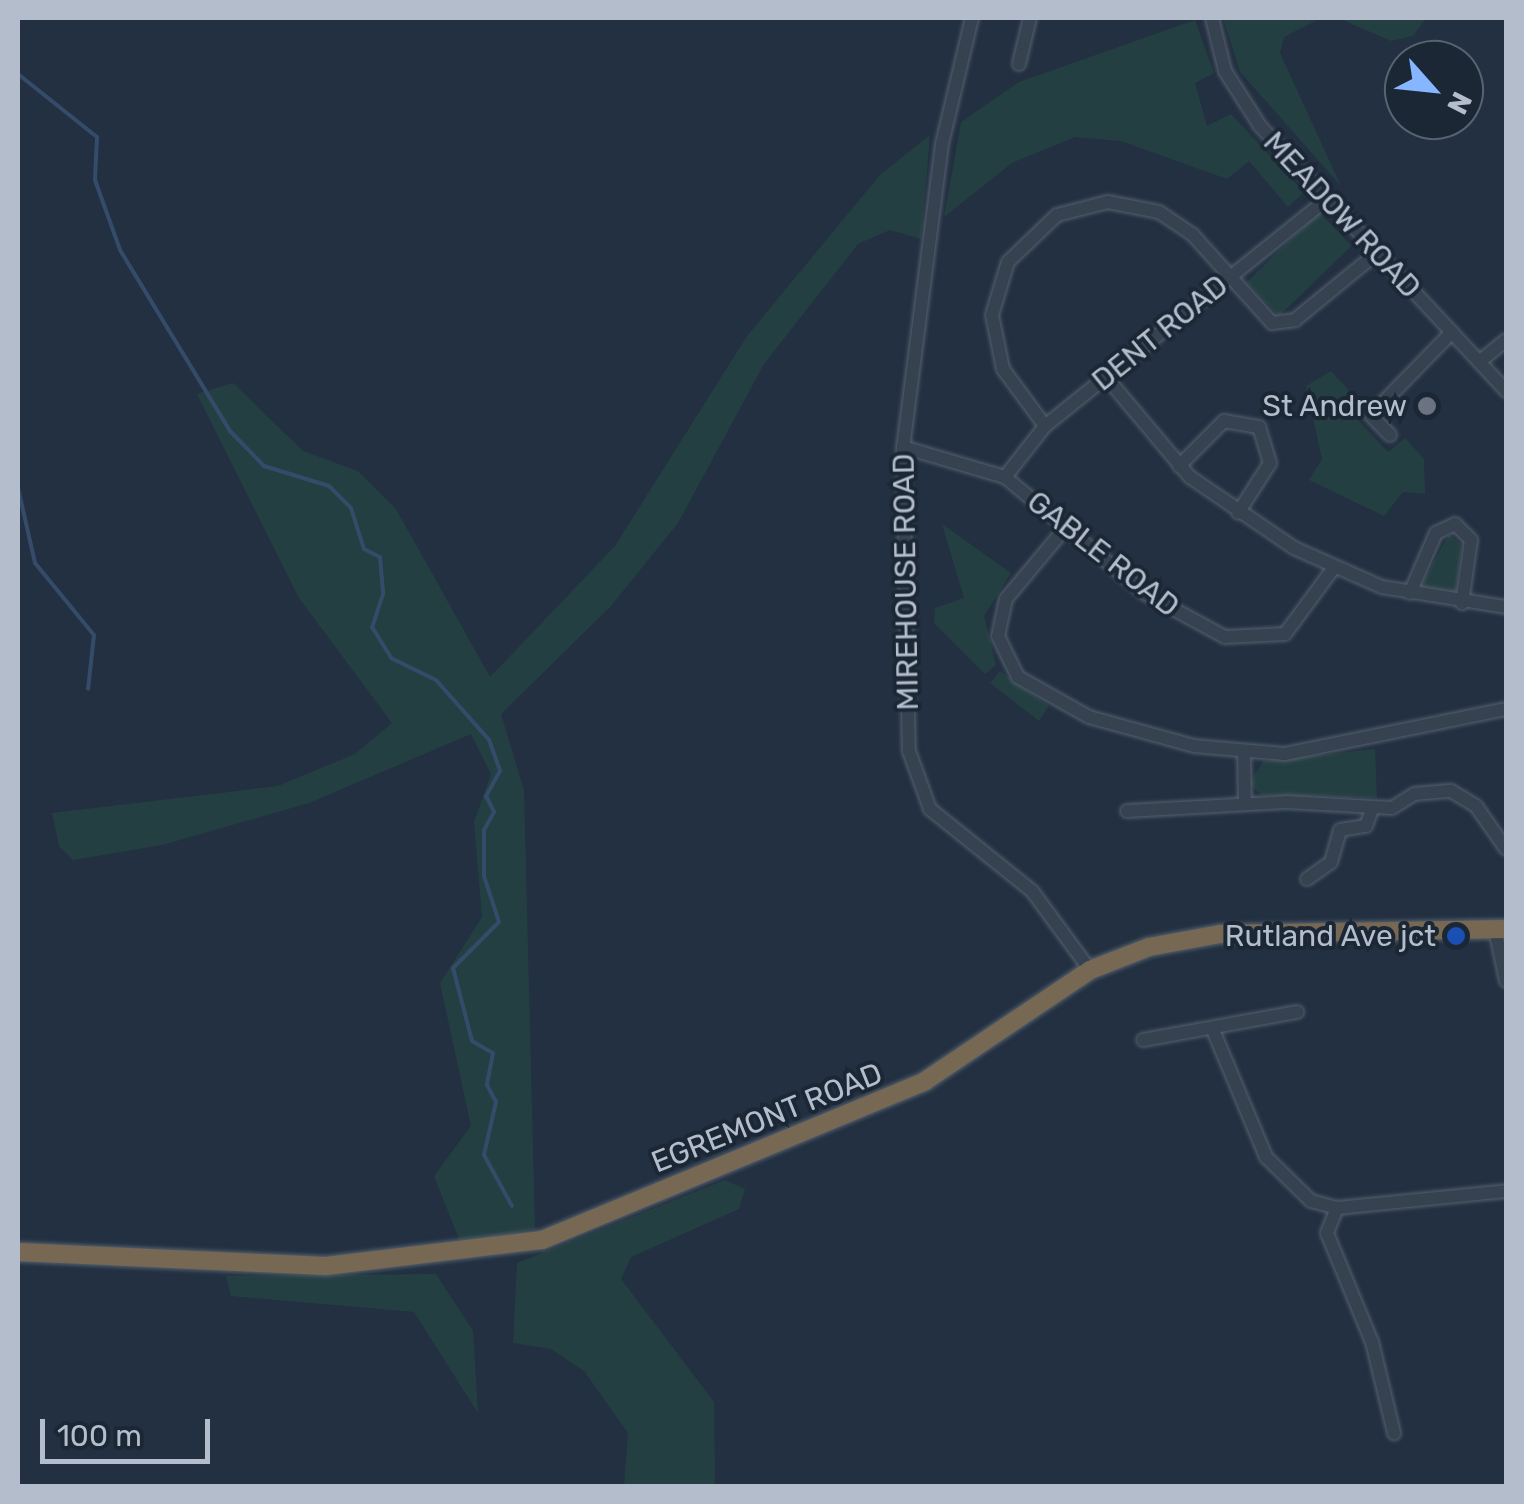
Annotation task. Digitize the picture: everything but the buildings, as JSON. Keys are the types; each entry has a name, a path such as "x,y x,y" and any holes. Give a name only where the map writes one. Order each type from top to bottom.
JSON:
{"highway":[{"name":"EGREMONT ROAD","path":"18,1252 326,1266 542,1240 925,1081 1090,970 1220,934 1501,929"}],"street":[{"name":"MIREHOUSE ROAD","path":"972,18 946,124 903,447 916,781 946,826 1055,914 1090,970"},
{"path":"1019,64 1030,18"},
{"name":"MEADOW ROAD","path":"1212,18 1225,70 1260,126 1506,391"},
{"name":"DENT ROAD","path":"1006,478 1046,426 1327,199"},
{"path":"1046,426 1009,381 992,329 1002,274 1034,230 1082,205 1134,204 1182,225 1254,313 1282,324 1377,253"},
{"path":"1390,435 1371,415 1452,332"},
{"path":"1480,362 1506,340"},
{"path":"1106,377 1178,466 1238,513 1333,569 1410,593 1506,607"},
{"path":"1178,466 1224,420 1259,427 1270,463 1238,513"},
{"name":"GABLE ROAD","path":"903,447 946,452 1006,478 1157,601 1240,640 1297,626 1333,569"},
{"path":"1410,593 1436,533 1455,524 1471,540 1462,603"},
{"path":"1066,527 1002,607 998,636 1012,670 1106,723 1244,754 1326,750 1506,709"},
{"path":"1244,754 1246,803"},
{"path":"1127,811 1246,803 1373,806 1460,794 1506,849"},
{"path":"1307,879 1331,862 1340,830 1366,826 1373,806"},
{"path":"1501,929 1506,981"},
{"path":"1143,1040 1297,1012"},
{"path":"1213,1030 1278,1176 1337,1208 1506,1191"},
{"path":"1337,1208 1327,1232 1372,1342 1394,1433"}],"green space":[{"path":"1223,18 1321,18 1284,37 1280,53 1341,186 1240,72"},
{"path":"1338,18 1426,18 1413,36 1389,40"},
{"path":"1195,20 1214,73 1195,83 1207,126 1231,114 1304,192 1288,207 1249,161 1227,179 1121,141 1075,137 1012,163 944,217 961,122 1019,82"},
{"path":"930,135 921,239 890,230 858,244 764,364 678,523 611,606 501,714 524,790 535,1229 461,1244 434,1176 471,1126 440,983 482,917 474,822 491,774 471,734 309,803 162,845 73,860 59,846 52,813 278,786 355,754 392,723 299,598 197,394 233,383 303,451 358,471 396,509 490,677 615,546 747,336 880,175"},
{"path":"1319,212 1352,246 1279,316 1246,282"},
{"path":"1331,371 1353,395 1347,408 1388,452 1405,438 1424,459 1425,494 1403,492 1384,516 1309,480 1322,459 1306,386"},
{"path":"942,524 1011,573 984,616 996,665 985,674 934,623 935,608 964,598"},
{"path":"1449,534 1462,545 1456,592 1421,586"},
{"path":"1000,671 1049,706 1039,721 990,683"},
{"path":"1375,749 1377,798 1261,795 1249,784 1263,761"},
{"path":"725,1180 745,1189 739,1209 631,1257 621,1279 714,1402 715,1486 624,1486 628,1433 584,1371 551,1349 513,1343 517,1263"},
{"path":"436,1274 473,1331 478,1413 414,1312 231,1296 226,1276"}],"waterway":[{"path":"18,74 97,137 95,180 120,250 230,431 264,466 329,486 351,508 364,549 380,557 383,594 372,627 391,658 436,680 489,740 500,771 486,796 494,812 484,830 484,876 499,922 453,968 472,1041 493,1053 487,1085 496,1102 484,1155 512,1206"},
{"path":"18,488 35,563 94,635 88,689"}],"place":[{"name":"St Andrew","path":"1427,406"},
{"name":"Rutland Ave jct","path":"1456,936"}]}
